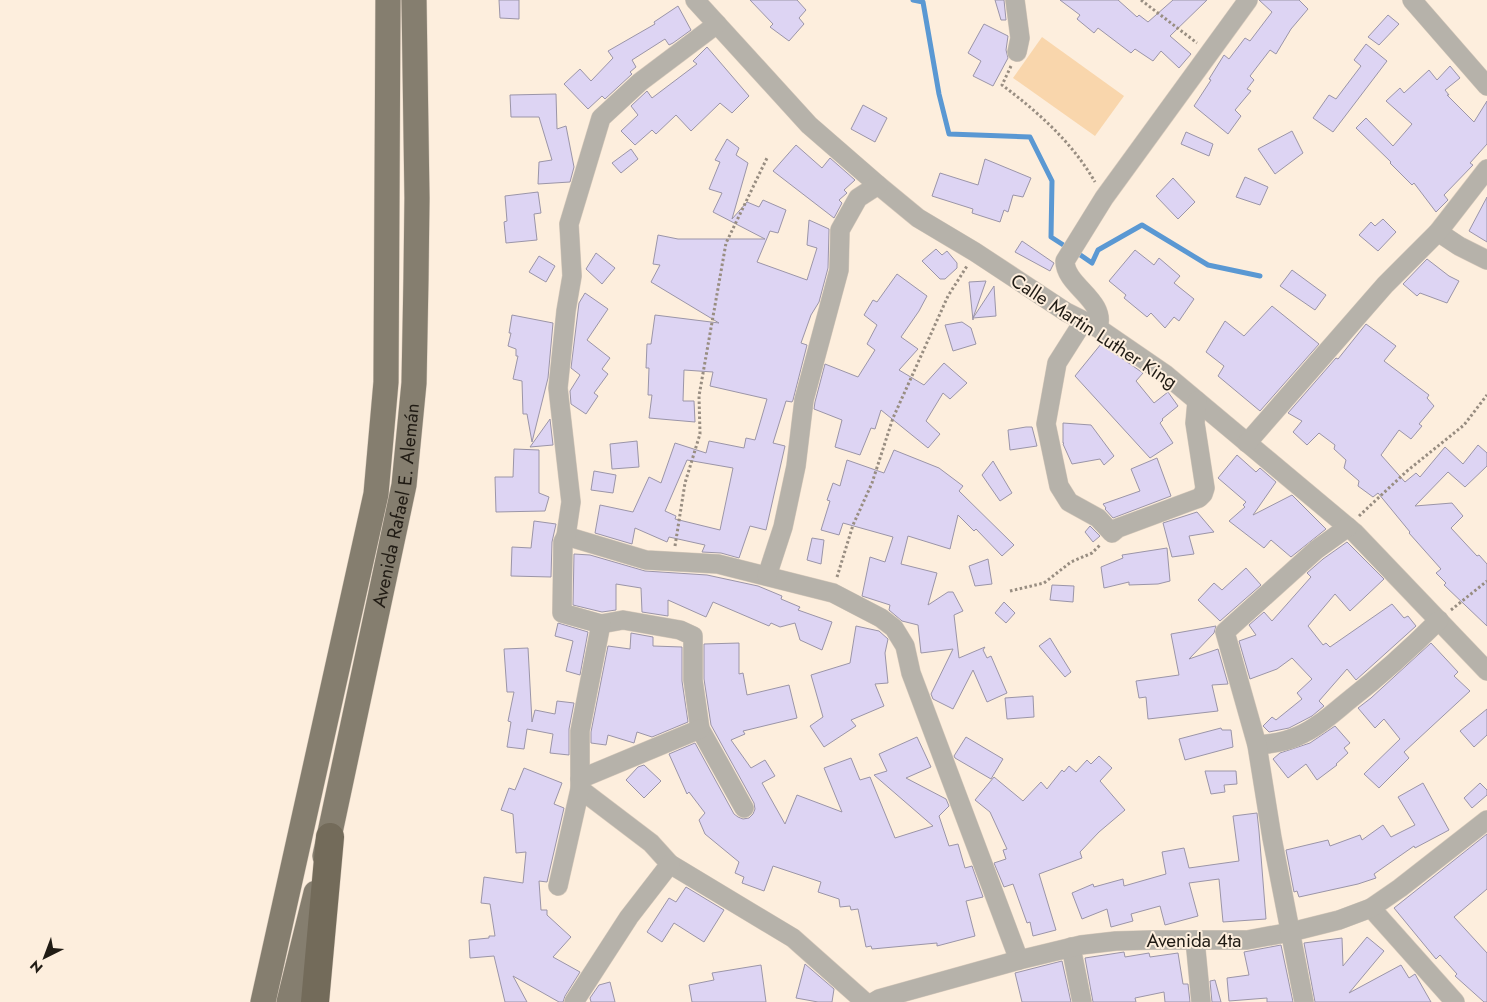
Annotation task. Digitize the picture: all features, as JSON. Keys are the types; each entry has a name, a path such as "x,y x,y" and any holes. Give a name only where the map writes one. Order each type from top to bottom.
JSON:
{"highway":[{"path":"315,1002 330,837"}],"main road":[{"name":"Avenida Rafael E. Alemán","path":"263,1002 376,494 386,382 388,0"},
{"name":"Avenida Rafael E. Alemán","path":"289,1002 330,837 404,485 414,383 416,288 417,198 414,0"}],"street":[{"name":"Calle Martin Luther King","path":"695,0 809,125 878,185 918,218 975,252 1165,374 1348,527 1487,671"},
{"path":"1016,0 1020,38 1017,52"},
{"path":"1197,401 1195,423 1205,488 1199,498 1118,528 1112,533 1098,518 1069,502 1059,486 1046,424 1057,364 1090,325 1100,321 1086,294 1068,275 1065,261 1104,198 1248,0"},
{"path":"1412,0 1487,86"},
{"path":"717,24 640,82 601,118 569,224 572,276 566,311 558,388 571,502 566,536 563,542 562,613 601,624 623,620 680,630 692,636 693,680 700,729 744,808"},
{"path":"1248,443 1385,285 1438,232 1487,169"},
{"path":"767,576 782,526 796,466 804,400 839,270 840,230 858,198 878,185"},
{"path":"1438,232 1459,246 1487,260"},
{"path":"1304,1002 1272,838 1257,746 1225,632 1316,550 1348,527"},
{"path":"566,536 646,560 718,564 833,593 881,618 894,628 905,646 911,673 1019,960"},
{"path":"1257,746 1279,743 1297,737 1314,728 1384,672 1439,620"},
{"path":"558,886 580,784 580,731 601,624"},
{"path":"580,784 700,729"},
{"path":"580,784 651,843 670,864 793,938 865,1002"},
{"name":"Avenida 4ta","path":"874,1002 878,999 1071,947 1116,941 1247,940 1291,932 1339,920 1371,908 1400,888 1487,820"},
{"path":"574,1002 628,917 670,864"},
{"path":"1371,908 1455,1002"},
{"path":"1195,940 1200,1002"},
{"path":"1071,947 1082,1002"}],"path":[{"path":"1141,0 1210,51"},
{"path":"1017,52 1002,85 1034,109 1082,160 1104,198"},
{"path":"673,562 685,483 700,434 699,396 726,243 767,158"},
{"path":"833,593 853,525 872,483 893,418 948,296 975,252"},
{"path":"1348,527 1407,471 1464,425 1487,395"},
{"path":"1010,591 1044,583 1071,562 1092,553 1112,533"},
{"path":"1439,620 1487,580"}],"shaded area":[{"path":"1042,37 1124,96 1095,136 1013,78"}],"building":[{"path":"499,0 519,0 519,19 500,18"},
{"path":"750,0 797,0 806,10 799,18 804,24 789,41 770,27 773,24"},
{"path":"995,0 1004,0 1006,20 1001,20"},
{"path":"1060,0 1118,0 1137,17 1139,15 1148,22 1173,0 1207,0 1170,36 1191,54 1179,68 1161,51 1153,61 1135,49 1131,53 1098,28 1094,33 1077,19 1080,15"},
{"path":"1259,0 1299,0 1308,9 1291,29 1276,54 1270,50 1250,76 1254,80 1247,89 1251,91 1235,110 1241,116 1228,134 1194,106 1224,55 1229,59 1245,38 1250,41 1272,12"},
{"path":"678,6 691,30 669,45 665,39 632,60 636,67 630,72 632,74 605,99 602,96 588,109 564,84 580,69 591,81 613,58 608,51 655,24 654,22"},
{"path":"1388,15 1399,24 1379,45 1368,37"},
{"path":"984,24 1008,36 1006,50 1008,58 993,86 973,76 981,61 968,53"},
{"path":"1366,44 1387,61 1333,132 1313,118 1329,95 1336,99 1361,66 1354,60"},
{"path":"707,47 749,96 732,113 720,103 691,131 676,115 656,134 652,130 635,145 621,131 638,115 631,106 647,91 652,98 697,64 693,61"},
{"path":"1450,66 1460,78 1445,90 1449,95 1447,95 1474,122 1487,101 1487,144 1470,163 1473,165 1444,195 1448,200 1436,212 1414,183 1412,185 1356,128 1366,118 1393,146 1412,124 1386,101 1400,88 1404,93 1429,70 1437,80"},
{"path":"556,94 557,129 566,126 574,167 570,182 538,184 539,162 552,160 539,117 511,117 510,95"},
{"path":"863,105 887,118 875,142 851,129"},
{"path":"1292,131 1303,153 1275,174 1258,149"},
{"path":"1186,132 1213,144 1209,156 1181,144"},
{"path":"727,139 739,148 736,155 748,163 732,219 747,202 759,207 763,200 786,210 778,233 770,231 757,262 807,280 817,248 807,245 809,220 829,229 828,268 819,302 811,315 801,343 807,345 793,400 792,402 786,401 773,443 785,446 766,530 750,526 739,558 721,553 702,552 705,545 669,537 667,542 635,528 632,544 595,533 600,505 633,512 649,477 661,483 675,443 706,453 709,441 744,448 746,438 755,440 767,399 710,386 713,372 684,370 683,401 694,401 695,422 649,418 652,395 648,395 649,368 646,368 647,344 651,344 655,315 719,323 651,282 660,265 653,264 658,235 678,239 765,239 713,212 722,193 709,189 720,162 715,160","holes":["687,460 733,468 720,530 675,519 676,516 665,511"]},
{"path":"796,145 822,168 830,158 855,180 844,190 847,193 839,200 842,203 834,218 773,171"},
{"path":"631,149 638,159 621,173 612,163"},
{"path":"985,159 1031,178 1023,197 1013,195 1008,212 1004,210 1000,222 972,213 973,209 932,196 940,173 978,185"},
{"path":"1245,177 1268,187 1260,205 1236,197"},
{"path":"1173,178 1195,202 1178,219 1156,196"},
{"path":"538,192 541,213 534,214 537,240 506,243 504,222 507,221 505,196"},
{"path":"1487,197 1487,242 1469,231"},
{"path":"1383,219 1396,232 1378,251 1359,235 1371,222 1375,226"},
{"path":"1022,241 1054,263 1050,271 1015,252"},
{"path":"936,249 942,255 947,251 957,263 957,268 945,279 940,279 922,261"},
{"path":"1135,250 1154,265 1159,258 1180,276 1174,283 1194,299 1179,321 1174,317 1165,328 1151,313 1147,317 1124,298 1126,295 1109,281"},
{"path":"596,253 615,268 602,284 586,269"},
{"path":"539,256 555,266 546,282 529,272"},
{"path":"1427,259 1449,276 1459,281 1447,303 1420,293 1417,296 1403,284"},
{"path":"1292,270 1326,295 1315,310 1280,286"},
{"path":"897,274 927,296 901,337 918,349 899,370 924,385 944,363 967,383 950,399 943,393 926,421 940,434 928,448 881,410 875,429 871,428 860,455 835,447 842,420 814,409 815,402 825,364 858,377 875,350 867,344 877,325 864,315 873,300 877,302"},
{"path":"986,281 973,320 969,282"},
{"path":"994,286 996,316 973,318"},
{"path":"585,293 608,309 587,340 610,358 602,369 608,374 594,393 598,396 586,414 571,404 570,391 580,375 571,368 579,303"},
{"path":"1272,306 1319,344 1260,411 1218,376 1224,366 1206,352 1225,321 1244,336"},
{"path":"512,315 553,323 548,378 532,442 527,414 523,414 522,381 513,379 518,356 516,356 516,349 508,346"},
{"path":"962,322 971,328 976,344 953,351 945,325"},
{"path":"1366,324 1396,346 1384,361 1429,395 1427,398 1434,406 1419,424 1422,426 1411,439 1399,430 1381,455 1405,482 1416,473 1420,477 1445,447 1463,464 1478,445 1487,453 1487,466 1465,487 1448,472 1415,506 1452,503 1463,516 1451,528 1487,564 1487,626 1444,585 1446,583 1436,573 1441,569 1409,533 1378,493 1373,497 1358,486 1359,481 1344,468 1346,460 1334,449 1335,445 1319,433 1307,445 1293,432 1302,421 1288,413 1336,358 1338,359"},
{"path":"1101,344 1143,373 1136,381 1154,403 1168,392 1178,406 1162,419 1160,423 1173,443 1150,458 1075,376"},
{"path":"550,419 553,445 530,447"},
{"path":"1063,423 1091,425 1114,456 1104,465 1100,459 1072,464 1063,444"},
{"path":"1032,427 1037,446 1010,450 1008,430"},
{"path":"637,441 639,467 612,469 610,444"},
{"path":"514,449 539,450 539,493 549,497 545,511 496,512 495,477 513,477"},
{"path":"894,450 939,468 963,486 959,491 1014,545 1002,556 976,529 974,531 958,515 950,549 908,536 901,564 937,573 928,605 948,592 953,592 963,611 954,615 959,658 985,647 983,650 987,658 991,656 1007,693 987,702 973,670 953,709 933,699 931,694 953,649 921,653 918,625 902,621 889,610 890,605 862,596 870,557 885,562 893,537 843,523 839,535 821,530 830,501 827,500 833,483 840,486 847,460 884,473"},
{"path":"1237,455 1256,472 1260,468 1276,482 1253,515 1292,495 1326,529 1291,557 1271,540 1264,548 1229,521 1245,507 1243,505 1246,502 1218,478"},
{"path":"1157,458 1171,496 1113,518 1103,504 1140,491 1131,469"},
{"path":"993,461 1012,493 1000,501 982,475"},
{"path":"594,471 616,475 613,493 591,490"},
{"path":"1197,512 1214,532 1189,536 1194,554 1172,557 1163,523"},
{"path":"534,521 556,524 552,542 551,577 511,576 512,547 531,548"},
{"path":"1090,526 1100,536 1093,542 1085,532"},
{"path":"812,538 824,540 821,564 807,560"},
{"path":"1347,542 1384,579 1350,611 1335,594 1308,626 1323,645 1326,643 1330,647 1392,604 1404,618 1408,616 1416,626 1356,680 1347,669 1319,701 1324,706 1312,716 1289,728 1269,732 1263,726 1272,717 1276,720 1302,699 1297,693 1312,679 1292,658 1277,669 1250,679 1239,641 1256,635 1249,625 1264,612 1272,621 1311,577 1307,573"},
{"path":"1167,548 1170,581 1158,584 1129,585 1129,582 1104,588 1101,567 1123,558 1122,555"},
{"path":"574,554 590,555 645,571 707,575 758,586 782,596 781,599 800,607 798,610 832,622 822,650 800,640 795,623 780,627 771,623 769,626 713,602 706,617 668,600 668,616 642,612 641,588 616,584 616,610 602,612 573,605"},
{"path":"988,559 992,584 975,586 969,566"},
{"path":"1246,568 1261,585 1220,621 1198,600 1214,583 1222,590"},
{"path":"1052,585 1074,586 1073,602 1050,600"},
{"path":"1004,602 1015,613 1006,623 995,613"},
{"path":"558,623 588,632 580,675 566,671 573,641 555,636"},
{"path":"856,626 879,631 888,639 885,653 888,683 875,684 884,706 851,720 856,726 824,747 810,726 823,717 811,675 850,663"},
{"path":"1216,626 1214,633 1189,659 1218,649 1228,684 1212,685 1218,711 1148,719 1146,697 1139,698 1136,681 1179,675 1171,634"},
{"path":"631,633 653,637 653,646 682,647 682,681 688,722 652,737 637,732 634,743 608,735 606,745 591,743 591,732 608,646 630,649"},
{"path":"1050,638 1071,672 1065,677 1039,646"},
{"path":"739,643 739,674 743,673 747,695 789,685 797,718 743,731 745,734 731,740 751,768 765,760 775,776 762,783 785,824 797,795 842,812 824,768 851,758 860,780 870,777 895,838 933,826 874,775 887,771 879,754 917,737 931,767 906,778 946,799 949,806 939,816 949,846 958,844 965,868 972,866 983,897 966,901 975,936 937,946 937,943 872,949 871,946 866,947 858,909 851,910 850,906 840,907 839,899 818,892 821,882 773,866 764,891 742,883 744,877 735,873 739,862 705,834 699,820 705,813 689,792 687,794 669,754 695,743 734,814 743,819 749,818 753,814 755,809 754,803 711,725 704,679 704,644"},
{"path":"1431,643 1458,672 1454,676 1470,691 1404,752 1409,758 1379,788 1364,774 1400,739 1384,719 1375,728 1358,708"},
{"path":"528,648 532,722 535,710 555,714 557,701 574,703 569,729 569,755 550,753 553,734 527,729 524,749 507,747 511,722 508,721 514,692 507,692 504,649"},
{"path":"1033,696 1034,717 1007,719 1005,698"},
{"path":"1487,709 1487,735 1474,747 1460,731"},
{"path":"1335,726 1350,743 1344,748 1348,753 1337,765 1317,780 1306,764 1288,778 1273,759 1280,753 1310,743"},
{"path":"1221,728 1222,730 1231,730 1233,747 1185,760 1179,739"},
{"path":"966,737 1003,759 991,779 955,758 954,756"},
{"path":"1099,756 1112,768 1100,781 1125,810 1099,832 1080,852 1082,858 1039,874 1056,930 1033,936 1030,922 1027,923 1013,884 1004,887 994,863 1006,859 1003,850 1007,849 990,812 975,800 994,777 1023,801 1041,782 1047,789 1062,770 1064,772 1069,766 1076,772 1087,760 1091,764"},
{"path":"644,765 661,781 644,798 626,780 638,767"},
{"path":"524,768 562,783 554,804 564,808 547,882 539,881 541,910 547,910 547,915 571,937 553,957 580,972 563,1002 559,1002 513,976 527,1002 505,1002 494,956 470,958 469,940 495,936 490,904 481,903 484,877 523,883 526,852 516,853 513,814 501,810 509,788 515,790"},
{"path":"1205,771 1236,771 1237,784 1224,785 1225,792 1211,794"},
{"path":"1423,783 1449,830 1415,848 1414,846 1374,874 1376,878 1358,884 1299,897 1297,891 1294,892 1286,850 1328,840 1330,846 1360,835 1362,840 1383,825 1391,837 1415,825 1398,797"},
{"path":"1480,783 1487,790 1487,795 1472,808 1464,798"},
{"path":"1257,813 1266,919 1223,922 1219,879 1189,883 1198,916 1165,925 1160,906 1131,914 1133,921 1111,927 1107,909 1082,919 1072,893 1093,884 1094,887 1123,879 1124,886 1166,874 1162,852 1184,848 1189,868 1239,861 1233,816"},
{"path":"1487,834 1487,889 1454,917 1487,953 1487,1002 1484,1002 1455,976 1457,974 1440,955 1436,959 1394,908"},
{"path":"686,887 724,910 704,942 674,923 662,942 647,932 669,898 676,902"},
{"path":"1367,937 1384,951 1349,993 1401,965 1409,978 1415,974 1431,1002 1315,1002 1304,943 1342,938 1343,966"},
{"path":"1281,945 1293,1002 1267,1002 1267,998 1229,1001 1227,978 1249,975 1244,952"},
{"path":"1124,952 1125,957 1149,953 1150,957 1178,953 1183,984 1188,984 1190,1002 1165,1002 1164,992 1135,998 1136,1002 1093,1002 1085,958"},
{"path":"1062,961 1071,1002 1022,1002 1015,973"},
{"path":"805,964 834,989 832,1002 818,1002 796,998"},
{"path":"761,965 766,1002 692,1002 689,985 714,980 712,973"},
{"path":"1215,980 1221,1002 1212,1002 1210,981"},
{"path":"610,982 615,1002 591,1002 590,998 599,985"}],"waterway":[{"path":"913,0 923,2 939,94 949,134 1030,137 1052,181 1051,237 1068,248"},
{"path":"1076,252 1092,263 1098,250 1142,225 1208,265 1260,276"}]}
